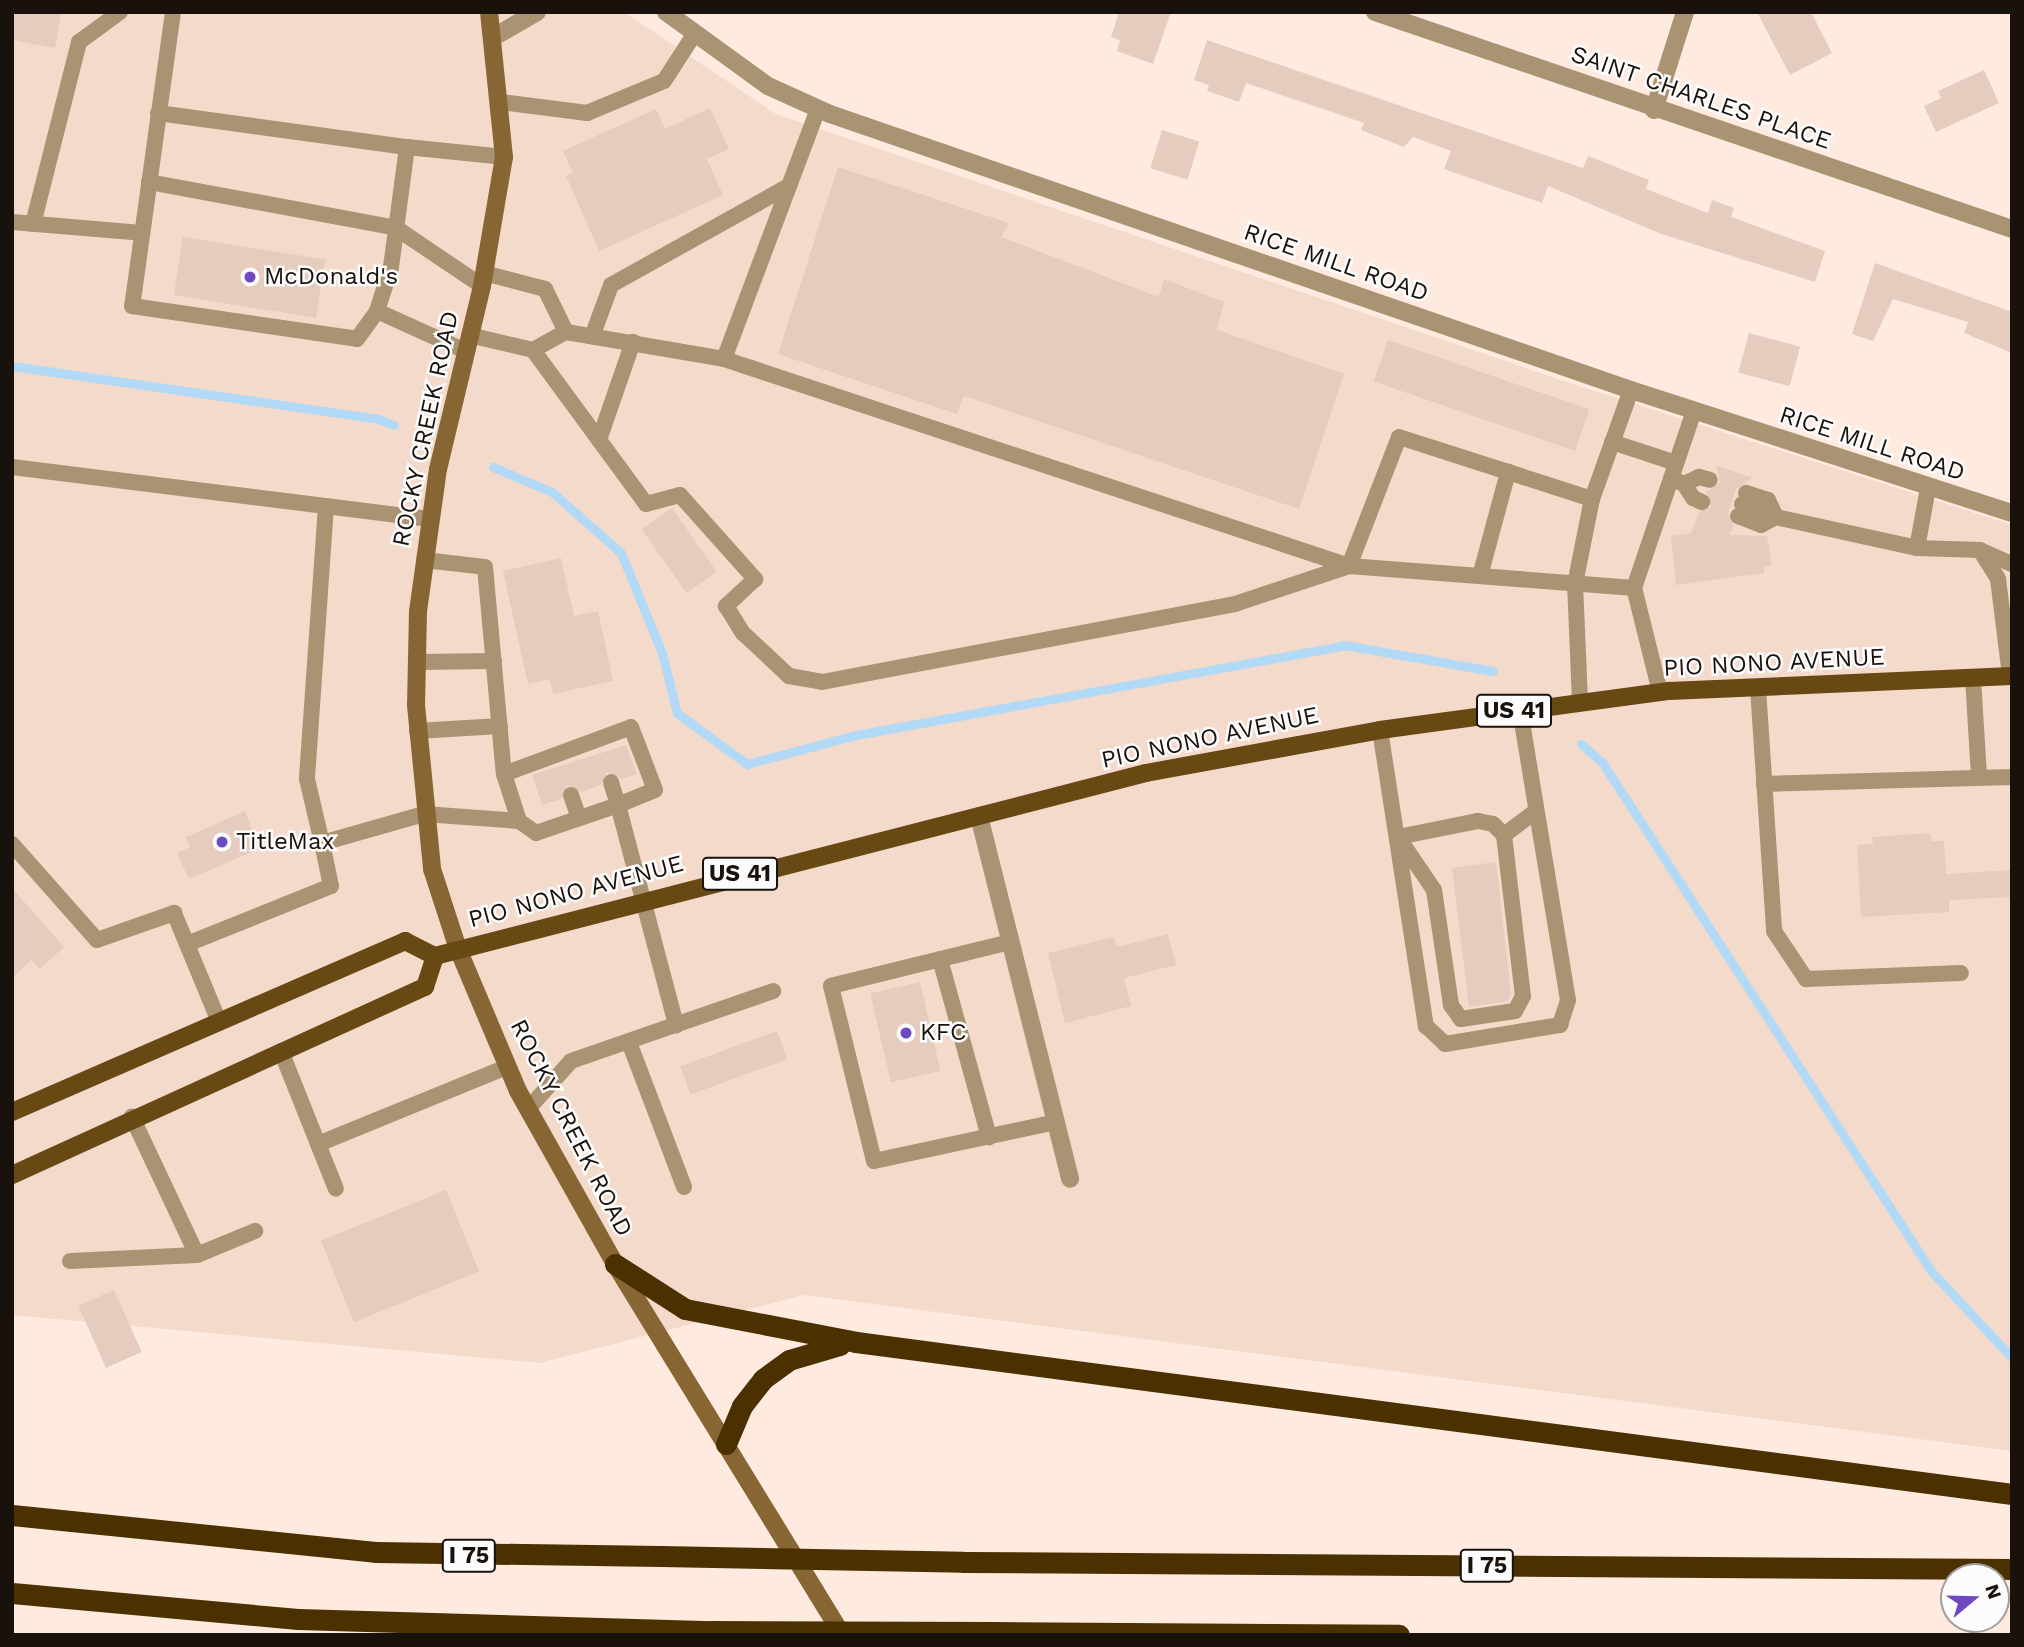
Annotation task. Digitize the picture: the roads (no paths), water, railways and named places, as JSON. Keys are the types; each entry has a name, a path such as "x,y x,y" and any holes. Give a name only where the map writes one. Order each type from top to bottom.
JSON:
{"highway":[{"path":"615,1264 685,1309 856,1342 2012,1494"},
{"path":"726,1444 742,1406 763,1379 816,1348 856,1342"},
{"name":"I 75","path":"12,1516 375,1552 962,1562 2012,1569"},
{"path":"12,1593 298,1619 711,1631 1399,1635"}],"main road":[{"name":"PIO NONO AVENUE","path":"435,956 1146,774 1380,730 1660,692 2011,676"},
{"path":"12,1112 218,1019 405,941 435,956 425,987 132,1117 12,1175"}],"street":[{"name":"ROCKY CREEK ROAD","path":"489,12 501,102 504,157 483,279 429,519 417,662 417,731 432,869 458,949 507,1067 528,1109 615,1264 842,1635"},
{"path":"492,38 537,12"},
{"name":"RICE MILL ROAD","path":"666,12 768,86 818,109 1630,390 2012,513"},
{"name":"SAINT CHARLES PLACE","path":"1375,12 1654,110 2012,229"},
{"path":"1654,110 1685,12"},
{"path":"979,816 1070,1179"}],"lane":[{"path":"33,224 79,43 120,12"},
{"path":"173,12 132,306 357,339 377,311 396,228 407,147"},
{"path":"501,102 587,113 664,81 695,33"},
{"path":"724,359 818,109"},
{"path":"158,113 407,147 504,157"},
{"path":"149,183 396,228 483,279 545,289 566,332"},
{"path":"593,334 611,285 789,187"},
{"path":"12,222 142,233"},
{"path":"377,311 467,343 533,350 566,332 593,334 724,359 1349,566 1634,588"},
{"path":"599,440 634,342"},
{"path":"533,350 646,504 680,495 755,579 726,606 743,633 789,676 822,682 1236,604 1349,566"},
{"path":"1580,702 1575,584 1592,499 1630,390"},
{"path":"1660,692 1634,588 1677,475 1694,411"},
{"path":"1349,566 1399,437 1592,499"},
{"path":"1612,442 1706,491"},
{"path":"12,467 429,519"},
{"path":"1480,576 1508,472"},
{"path":"1917,548 1928,488"},
{"path":"1776,517 1768,500 1742,504 1761,525 1776,517 1917,548 1980,550 2012,564"},
{"path":"187,944 331,886 307,779 326,506"},
{"path":"1980,550 1998,579 2011,676"},
{"path":"424,560 485,567 504,774 519,821"},
{"path":"417,662 494,661"},
{"path":"1973,678 1979,776"},
{"path":"1758,688 1774,931 1806,979 1961,973"},
{"path":"1380,730 1426,1026 1446,1044 1560,1025 1568,1000 1520,710"},
{"path":"417,731 500,726"},
{"path":"322,842 424,814 519,821 536,833 655,790 631,727 598,747 504,774"},
{"path":"1764,784 1979,776 2012,778"},
{"path":"611,782 640,902 676,1025"},
{"path":"571,795 579,818"},
{"path":"1504,835 1535,812"},
{"path":"1478,821 1493,824 1504,835 1523,996 1515,1010 1461,1019 1451,1005 1434,890 1398,837 1478,821"},
{"path":"12,844 97,940 174,913 218,1019"},
{"path":"1010,942 831,986 874,1161 1056,1122"},
{"path":"940,959 989,1137"},
{"path":"528,1109 571,1061 773,991"},
{"path":"629,1042 684,1187"},
{"path":"281,1051 336,1189"},
{"path":"318,1144 507,1067"},
{"path":"132,1117 197,1255"},
{"path":"70,1261 197,1255 255,1231"}],"waterway":[{"path":"12,366 375,418 394,425"},
{"path":"493,467 552,492 621,553 662,653 677,713 747,764 856,735 1344,645 1493,671"},
{"path":"1581,744 1602,762 1931,1271 2012,1358"}],"place":[{"name":"McDonald's","path":"250,277"},
{"name":"TitleMax","path":"222,842"},
{"name":"KFC","path":"906,1033"}]}
